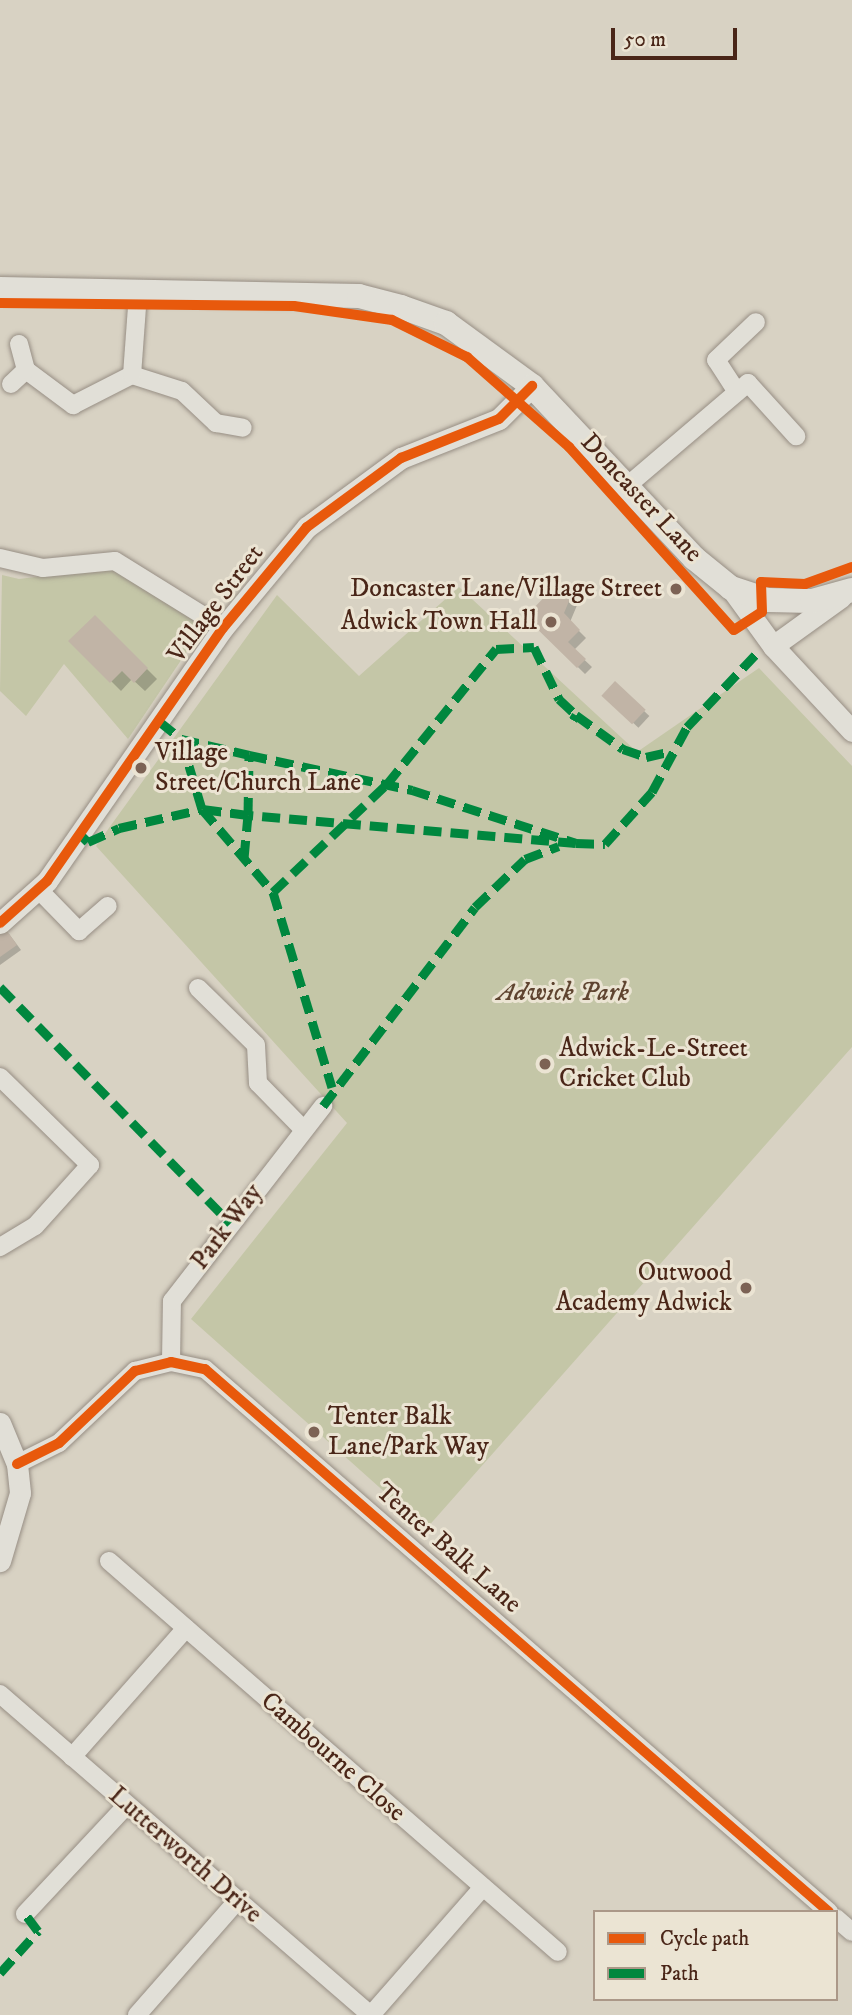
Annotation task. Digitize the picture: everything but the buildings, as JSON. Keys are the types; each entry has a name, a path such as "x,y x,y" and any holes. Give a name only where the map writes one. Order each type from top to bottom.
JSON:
{"main road":[{"name":"Doncaster Lane","path":"0,289 359,296 446,323 532,386 627,486 731,588 768,600 812,601 852,590"}],"street":[{"path":"132,375 138,293"},
{"path":"737,392 716,360 756,322"},
{"path":"19,344 26,370 73,405 132,375 182,391 216,423 243,428"},
{"path":"11,384 26,370"},
{"path":"627,486 748,383 796,436"},
{"name":"Village Street","path":"0,923 38,889 223,628 272,564 332,505 401,458 499,419 532,386"},
{"path":"0,558 43,568 115,561 223,628"},
{"path":"731,588 772,646 852,731"},
{"path":"772,646 852,590"},
{"path":"38,889 79,931 108,906"},
{"path":"198,988 256,1045 258,1083 303,1129"},
{"path":"0,1077 90,1165 35,1226 0,1247"},
{"name":"Park Way","path":"171,1362 172,1301 323,1106"},
{"name":"Tenter Balk Lane","path":"17,1464 59,1443 135,1371 171,1362 205,1369 226,1383 827,1910"},
{"path":"0,1423 17,1464 18,1513 0,1561"},
{"name":"Cambourne Close","path":"108,1561 558,1952"},
{"path":"72,1757 186,1629"},
{"name":"Lutterworth Drive","path":"0,1694 371,2015"},
{"path":"26,1914 128,1805"},
{"path":"371,2015 483,1887"},
{"path":"137,2015 238,1900"},
{"path":"838,1920 852,1932"}],"green space":[{"path":"115,567 184,611 195,622 196,638 128,739 64,664 26,716 0,691 2,575 19,579"},
{"name":"Adwick Park","path":"459,587 637,752 759,668 852,766 852,1047 426,1529 191,1319 347,1123 96,846 277,595 359,676"}],"marked path":[{"path":"273,892 387,784 496,649 534,647 559,699 576,715"},
{"path":"576,843 248,815 249,755 412,790 576,843 605,844 652,792 687,727 757,653"},
{"path":"573,720 576,715 623,749 646,757 668,752"},
{"path":"159,721 181,739 249,755"},
{"path":"80,834 88,842 119,828 202,809 181,739"},
{"path":"244,858 248,815 202,809 273,892 332,1087"},
{"path":"323,1106 475,907 525,859 559,846"},
{"path":"0,987 230,1223"},
{"path":"0,1973 38,1931 25,1914"}],"cycle path":[{"path":"0,303 294,306 392,320 467,357 569,447 734,630 762,612 761,582 805,584 852,567"},
{"path":"0,923 47,881 223,628 307,527 401,458 499,419 532,386"},
{"path":"17,1464 59,1443 135,1371 171,1362 205,1369 827,1910"}],"place":[{"name":"Doncaster Lane/Village Street","path":"676,589"},
{"name":"Adwick Town Hall","path":"551,622"},
{"name":"Village Street/Church Lane","path":"141,768"},
{"name":"Adwick-Le-Street Cricket Club","path":"545,1064"},
{"name":"Outwood Academy Adwick","path":"746,1288"},
{"name":"Tenter Balk Lane/Park Way","path":"314,1432"}]}
